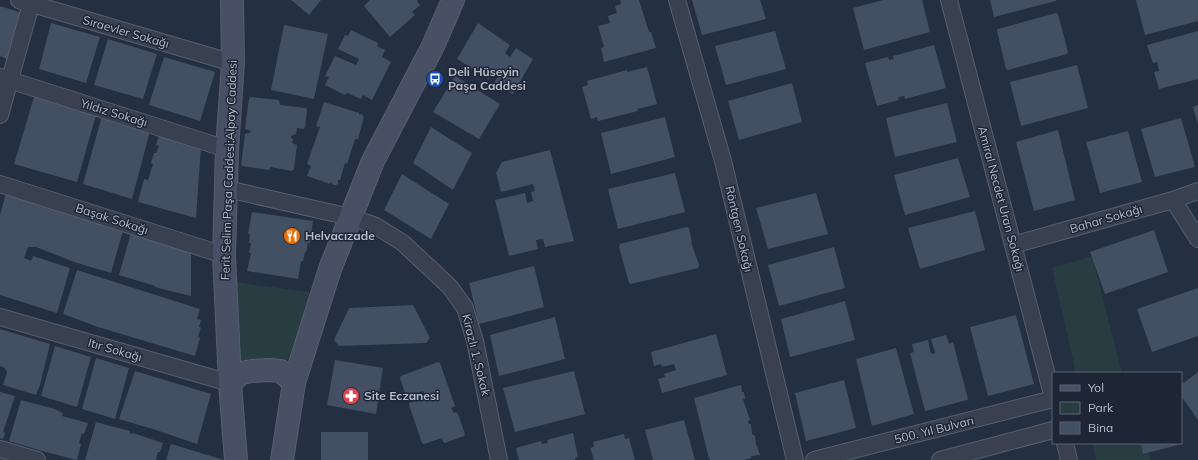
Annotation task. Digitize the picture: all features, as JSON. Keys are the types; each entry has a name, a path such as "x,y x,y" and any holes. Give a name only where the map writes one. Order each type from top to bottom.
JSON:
{"main road":[{"name":"Ferit Selim Paşa Caddesi;Alpay Caddesi","path":"232,0 232,63 227,149 224,255 230,382 236,460"},
{"path":"282,460 294,383 330,269 373,161 433,46 453,0"},
{"path":"230,382 242,373 270,370 281,371 294,383"}],"street":[{"name":"Röntgen Sokağı","path":"677,0 723,161 795,460"},
{"name":"Amiral Necdet Uran Sokağı","path":"949,0 1052,394"},
{"name":"Sıraevler Sokağı","path":"25,2 232,63"},
{"path":"0,115 5,79 25,2"},
{"name":"Yıldız Sokağı","path":"5,79 227,149"},
{"name":"Başak Sokağı","path":"0,184 224,255"},
{"name":"Kirazlı 1. Sokak","path":"227,189 350,216 376,226 403,242 450,288 465,308 475,341 499,460"},
{"name":"Bahar Sokağı","path":"1013,245 1173,200 1198,191"},
{"path":"1173,200 1198,238"},
{"name":"Itır Sokağı","path":"0,317 230,382"},
{"name":"500. Yıl Bulvarı","path":"814,460 1052,398"},
{"path":"940,460 1052,430"},
{"path":"1065,444 1069,460"},
{"path":"0,449 38,460"}],"green space":[{"path":"1092,256 1122,372 1076,372 1052,268"},
{"path":"234,282 310,292 291,359 239,362"},
{"path":"1092,444 1145,444 1151,460 1096,460"}],"building":[{"path":"291,0 321,0 309,15"},
{"path":"370,0 418,0 417,1 420,5 412,12 415,15 390,37 364,6"},
{"path":"620,0 639,0 649,32 651,32 656,48 604,62 601,48 604,47 598,26 610,23 608,16 617,13 615,6 621,4"},
{"path":"692,0 760,0 766,19 702,35"},
{"path":"883,0 922,0 930,32 864,50 853,8"},
{"path":"990,0 1056,0 1056,1 994,17"},
{"path":"1136,0 1198,0 1198,21 1145,35"},
{"path":"0,6 22,13 7,59 0,56"},
{"path":"1056,13 1058,14 1068,52 1067,54 1008,70 1006,69 997,31 998,29"},
{"path":"51,23 100,37 86,83 39,69"},
{"path":"478,23 510,45 505,53 510,57 516,48 533,59 513,94 494,83 499,75 494,71 489,79 457,59"},
{"path":"284,25 328,34 314,99 271,90"},
{"path":"351,30 378,43 377,46 385,50 382,57 391,62 372,100 363,95 361,99 347,93 345,95 325,85 329,77 325,76 335,56 356,65 359,59 338,49 345,35 348,36"},
{"path":"775,31 786,69 726,85 715,46"},
{"path":"1198,31 1198,79 1159,89 1154,72 1159,71 1157,62 1153,63 1147,45"},
{"path":"108,39 157,54 143,99 94,85"},
{"path":"934,45 946,88 905,99 904,96 898,97 899,100 877,106 865,63 888,57 889,60 894,59 893,56"},
{"path":"164,57 215,72 200,121 149,105"},
{"path":"1077,65 1088,108 1021,126 1010,82"},
{"path":"647,67 657,104 637,109 638,111 598,121 597,117 591,119 582,87 588,85 587,81 627,70 627,72"},
{"path":"455,76 500,104 479,139 433,112"},
{"path":"792,83 802,122 739,140 728,101"},
{"path":"34,97 96,115 77,182 14,164"},
{"path":"249,98 279,100 280,105 306,108 305,127 303,129 297,128 296,134 291,136 293,139 292,143 297,145 294,169 292,171 271,167 269,170 241,165 245,134 250,133 251,131 245,129"},
{"path":"324,102 359,113 359,115 362,114 364,117 358,139 355,139 347,164 345,163 340,180 338,180 338,184 336,185 333,185 331,182 330,184 307,176 311,166 307,164 320,127 316,126"},
{"path":"947,103 957,142 895,157 886,118"},
{"path":"1198,105 1198,124 1193,107"},
{"path":"102,116 150,131 132,199 83,184"},
{"path":"665,117 675,157 611,174 601,133"},
{"path":"1181,118 1195,167 1155,177 1141,129"},
{"path":"431,127 472,153 453,190 413,163"},
{"path":"1058,130 1075,200 1034,211 1016,142"},
{"path":"1128,131 1142,182 1100,193 1086,142"},
{"path":"159,135 201,147 196,218 138,202 144,179 148,180 153,164 151,163 154,153 156,153 159,146 156,145"},
{"path":"550,150 574,241 545,247 543,239 536,240 538,249 509,256 495,200 525,193 527,203 533,201 531,192 535,191 533,184 501,192 496,173 502,162"},
{"path":"958,158 970,197 905,215 894,175"},
{"path":"675,173 685,212 618,229 608,189"},
{"path":"402,174 449,204 431,239 384,210"},
{"path":"7,189 124,227 111,273 74,262 36,247 28,247 24,258 31,261 33,256 70,268 57,313 0,295 0,215"},
{"path":"816,193 828,234 768,249 756,208"},
{"path":"975,211 985,250 920,269 908,228"},
{"path":"252,212 313,221 310,243 308,243 303,261 301,261 298,279 247,271 251,253 249,253 251,243 249,243 250,234 248,234"},
{"path":"687,227 689,228 691,242 699,265 698,268 631,284 629,283 619,247 620,244"},
{"path":"132,229 191,248 191,296 155,287 119,275"},
{"path":"1154,230 1168,272 1105,294 1090,252"},
{"path":"834,247 845,288 779,306 768,265"},
{"path":"534,266 544,307 479,324 469,283"},
{"path":"77,270 200,309 197,319 201,320 199,327 201,327 198,337 200,338 195,356 98,327 63,314"},
{"path":"1198,288 1198,336 1152,352 1137,309"},
{"path":"845,301 855,340 790,357 781,319"},
{"path":"413,305 430,338 426,343 339,346 334,340 349,308"},
{"path":"1016,315 1034,384 988,396 970,327"},
{"path":"555,317 565,359 499,376 490,335"},
{"path":"0,329 50,344 40,385 36,395 3,385 7,372 5,368 0,366"},
{"path":"716,334 727,375 662,393 658,379 665,377 664,374 676,370 674,364 662,367 661,364 654,366 651,352"},
{"path":"946,335 949,344 953,342 968,399 925,411 910,353 914,352 912,344 928,340 931,354 935,353 931,339"},
{"path":"55,346 91,357 77,407 41,396"},
{"path":"896,348 914,414 872,426 856,359"},
{"path":"96,358 129,368 115,419 82,409"},
{"path":"335,360 383,368 376,414 327,405"},
{"path":"438,362 440,363 455,406 451,408 454,413 456,412 458,414 465,434 464,436 445,443 443,442 442,438 424,444 422,443 409,403 422,399 421,396 425,395 423,391 406,396 400,378 401,376"},
{"path":"135,371 211,394 197,444 119,419"},
{"path":"574,371 585,414 515,432 503,388"},
{"path":"1198,372 1198,420 1182,397 1182,384"},
{"path":"844,380 856,428 806,441 795,393"},
{"path":"741,385 745,399 743,399 750,420 748,421 749,424 751,424 752,434 755,436 760,455 751,456 751,458 744,460 710,460 694,398"},
{"path":"0,392 15,396 3,432 5,433 3,439 0,438"},
{"path":"21,400 55,409 63,413 62,416 88,423 84,434 82,433 79,443 81,444 77,460 9,441"},
{"path":"684,420 695,460 653,460 645,430"},
{"path":"96,422 130,431 129,433 163,443 156,460 85,460"},
{"path":"321,432 368,432 368,460 321,460"},
{"path":"573,433 578,457 575,458 575,460 519,460 516,448 541,441 542,444 548,443 547,440"},
{"path":"624,434 625,439 629,438 635,460 594,460 590,448 594,447 593,442"},
{"path":"171,444 224,460 166,460"},
{"path":"1141,444 1178,444 1178,445 1143,454"}],"place":[{"name":"Deli Hüseyin Paşa Caddesi","path":"435,79"},
{"name":"Helvacızade","path":"292,236"},
{"name":"Site Eczanesi","path":"351,396"}]}
